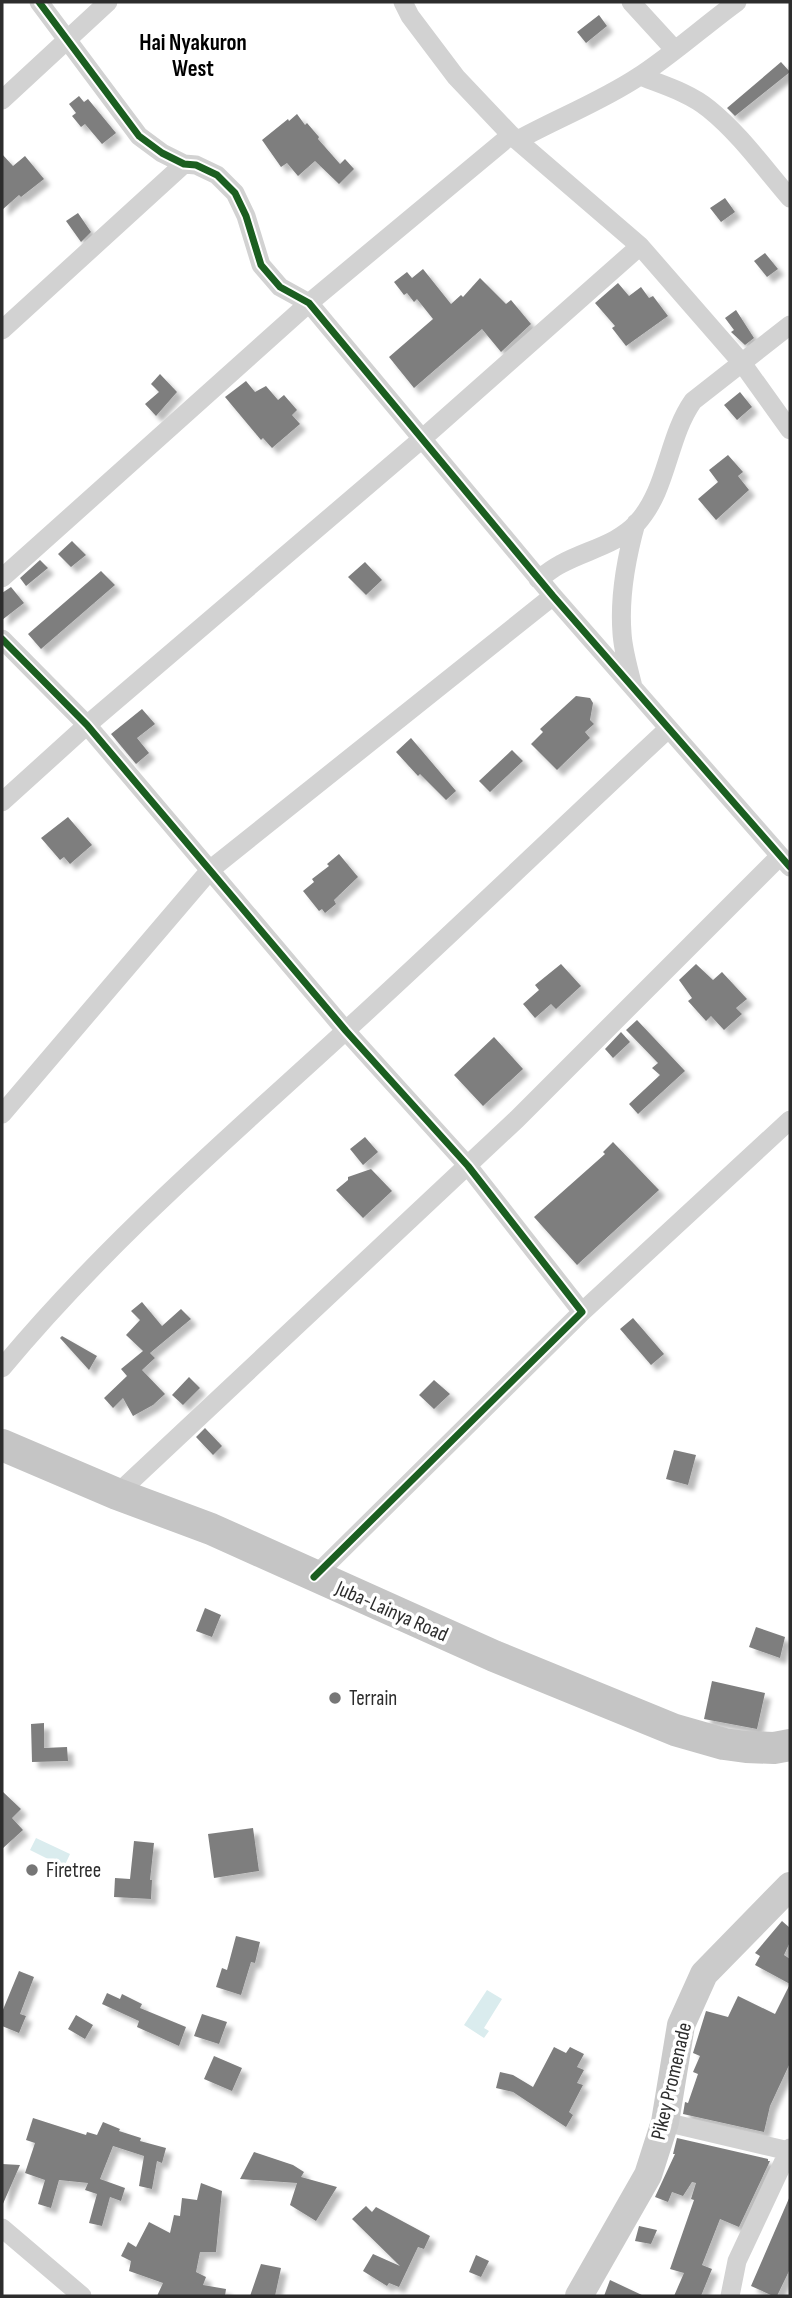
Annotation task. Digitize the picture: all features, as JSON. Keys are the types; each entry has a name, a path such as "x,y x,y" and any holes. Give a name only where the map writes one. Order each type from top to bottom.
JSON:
{"main road":[{"name":"Juba-Lainya Road","path":"2,1444 117,1494 211,1529 494,1656 675,1730 724,1744 746,1747 774,1748 790,1745"}],"street":[{"path":"39,2 139,136 162,153 217,175 235,193 246,216 261,265 280,287 309,303 538,579 785,861 468,1166 117,1494"},
{"path":"2,100 108,2"},
{"path":"403,2 410,16 456,77 514,137 640,246 742,363 790,430"},
{"path":"631,2 674,49"},
{"path":"2,578 309,303 514,137 592,104 640,76 737,2"},
{"path":"640,76 678,91 708,108 790,198"},
{"path":"2,330 184,164"},
{"path":"2,802 87,725 423,438 640,246"},
{"path":"538,579 560,564 613,541 636,523 655,495 683,415 700,395 790,325"},
{"path":"634,689 622,635 622,604 626,561 636,523"},
{"path":"2,1114 211,869 553,596"},
{"path":"2,639 87,725 346,1031 468,1166 582,1312"},
{"path":"2,1368 41,1321 136,1222 346,1031 668,729"},
{"path":"314,1577 582,1312 790,1120"},
{"name":"Pikey Promenade","path":"579,2296 648,2175 665,2122 681,2025 704,1974 790,1886"},
{"path":"665,2122 790,2149 737,2260 730,2296"},
{"path":"2,2228 82,2296"}],"shaded area":[{"path":"36,1838 70,1854 64,1867 30,1850"},
{"path":"487,1990 502,1999 484,2028 489,2031 484,2038 464,2025"}],"building":[{"path":"599,15 607,26 586,43 577,32"},
{"path":"781,62 790,72 735,116 727,108"},
{"path":"79,96 84,102 88,99 116,133 102,144 85,124 81,127 72,116 76,113 69,104"},
{"path":"297,114 340,164 345,159 354,169 339,184 315,161 298,176 287,163 281,167 262,140"},
{"path":"2,154 13,166 25,156 44,179 2,210"},
{"path":"725,198 735,212 721,222 710,208"},
{"path":"78,213 91,232 81,242 66,221"},
{"path":"765,253 778,269 767,277 754,261"},
{"path":"423,269 451,304 461,295 463,297 480,278 506,304 511,300 531,324 501,352 482,329 414,388 389,357 433,319 417,299 414,302 407,293 404,295 394,282 407,272 412,278"},
{"path":"618,283 629,296 641,287 649,298 653,296 668,316 626,346 612,328 615,326 595,303"},
{"path":"736,310 754,338 745,345 731,332 734,330 725,318"},
{"path":"160,374 177,392 156,416 145,404 159,392 151,384"},
{"path":"246,381 255,392 266,386 278,400 284,395 297,410 292,415 300,424 272,448 263,438 261,440 225,397"},
{"path":"740,392 752,407 737,420 724,405"},
{"path":"728,455 743,472 738,476 749,490 716,520 698,499 718,482 709,470"},
{"path":"72,541 86,555 71,567 58,554"},
{"path":"40,560 48,568 26,586 20,578"},
{"path":"365,562 382,580 366,595 348,577"},
{"path":"101,571 115,585 41,649 28,634"},
{"path":"11,587 24,603 2,620 2,593"},
{"path":"576,696 590,698 593,703 590,720 594,724 585,732 590,738 557,770 531,744 543,732 540,729"},
{"path":"142,709 155,724 137,738 149,753 136,764 111,734"},
{"path":"411,738 456,791 446,800 396,752"},
{"path":"512,750 523,761 490,792 479,781"},
{"path":"68,817 92,845 70,864 64,857 60,860 41,838"},
{"path":"339,854 358,877 334,900 336,904 325,913 322,909 319,911 303,891"},
{"path":"561,964 581,986 556,1009 551,1004 535,1018 523,1004 539,990 535,985"},
{"path":"696,964 713,980 722,972 747,999 736,1008 742,1014 724,1030 711,1016 706,1021 688,1001 692,998 679,980"},
{"path":"637,1020 685,1071 638,1114 629,1104 660,1075 652,1068 658,1063 626,1030"},
{"path":"621,1032 630,1042 613,1058 605,1049"},
{"path":"494,1037 523,1069 483,1106 454,1075"},
{"path":"365,1137 378,1152 363,1165 350,1149"},
{"path":"613,1142 659,1190 577,1265 534,1217 605,1154 603,1152"},
{"path":"371,1169 392,1191 363,1218 336,1190 348,1177"},
{"path":"142,1302 162,1326 181,1309 191,1319 150,1353 155,1358 142,1370 165,1394 153,1405 133,1416 123,1398 113,1408 104,1398 127,1376 121,1369 143,1351 126,1335 140,1320 131,1311"},
{"path":"633,1318 664,1354 651,1365 620,1329"},
{"path":"62,1336 97,1356 89,1370 60,1338"},
{"path":"189,1377 200,1388 183,1405 172,1395"},
{"path":"434,1380 450,1394 434,1409 419,1395"},
{"path":"205,1428 222,1446 213,1455 196,1437"},
{"path":"674,1450 696,1455 688,1485 666,1479"},
{"path":"205,1608 221,1615 212,1637 196,1631"},
{"path":"756,1627 785,1637 780,1658 749,1647"},
{"path":"712,1681 765,1693 757,1729 704,1719"},
{"path":"44,1723 44,1748 67,1747 68,1761 32,1762 31,1724"},
{"path":"2,1791 21,1809 12,1818 23,1830 2,1849"},
{"path":"253,1828 259,1871 214,1878 208,1834"},
{"path":"134,1841 154,1843 151,1899 114,1897 115,1878 130,1879"},
{"path":"782,1921 790,1928 790,1942 784,1955 790,1959 790,1984 755,1965 760,1956 755,1953"},
{"path":"236,1936 260,1942 255,1963 251,1962 241,1995 216,1987 222,1968 227,1970"},
{"path":"19,1971 34,1977 20,2014 26,2016 19,2033 2,2026 2,2012"},
{"path":"790,1984 790,2063 770,2106 764,2132 683,2114 685,2102 688,2103 698,2074 693,2072 700,2056 693,2053 706,2011 728,2017 738,1996 775,2014"},
{"path":"107,1993 120,1999 122,1994 142,2004 140,2008 186,2027 179,2046 137,2027 139,2021 102,2004"},
{"path":"202,2014 227,2022 219,2044 194,2036"},
{"path":"76,2015 93,2025 85,2039 68,2029"},
{"path":"554,2047 566,2053 570,2047 584,2054 577,2067 584,2070 577,2083 583,2085 569,2112 573,2115 566,2127 513,2092 496,2088 500,2072 513,2075 533,2087"},
{"path":"214,2056 242,2068 232,2091 204,2079"},
{"path":"33,2118 86,2135 87,2132 97,2135 103,2122 141,2138 140,2141 166,2148 162,2163 157,2161 152,2189 139,2186 144,2156 113,2146 100,2179 125,2188 121,2201 110,2197 102,2226 89,2223 97,2194 85,2190 88,2183 59,2180 51,2208 38,2204 45,2180 25,2173 35,2143 26,2140"},
{"path":"677,2138 770,2161 739,2227 720,2219 702,2265 712,2269 701,2296 674,2296 684,2273 670,2269 694,2200 691,2199 696,2183 692,2182 683,2196 672,2192 668,2202 655,2197 675,2154"},
{"path":"254,2152 293,2165 304,2172 301,2177 337,2187 316,2221 290,2205 297,2183 240,2179"},
{"path":"2,2164 20,2165 2,2206"},
{"path":"201,2183 222,2191 216,2252 200,2252 196,2272 206,2277 203,2285 226,2289 225,2296 157,2296 163,2283 129,2271 131,2261 121,2256 128,2242 136,2247 149,2222 170,2233 174,2215 180,2216 182,2198 197,2200"},
{"path":"790,2196 790,2269 777,2296 773,2296 751,2286"},
{"path":"366,2206 372,2212 376,2207 430,2236 424,2249 418,2247 399,2287 389,2283 387,2286 363,2271 373,2254 400,2266 352,2219"},
{"path":"639,2226 657,2230 651,2244 635,2241"},
{"path":"476,2255 489,2261 481,2277 469,2272"},
{"path":"261,2264 281,2268 275,2296 250,2296"},
{"path":"610,2280 644,2296 604,2296"}],"cycle path":[{"path":"39,2 139,136 162,153 217,175 235,193 246,216 261,265 280,287 309,303 553,596 790,867"},
{"path":"2,639 87,725 346,1031 468,1166 582,1312 314,1577"}],"place":[{"name":"Terrain","path":"335,1698"},
{"name":"Firetree","path":"32,1870"}],"district":[{"name":"Hai Nyakuron West","path":"193,55"}]}
